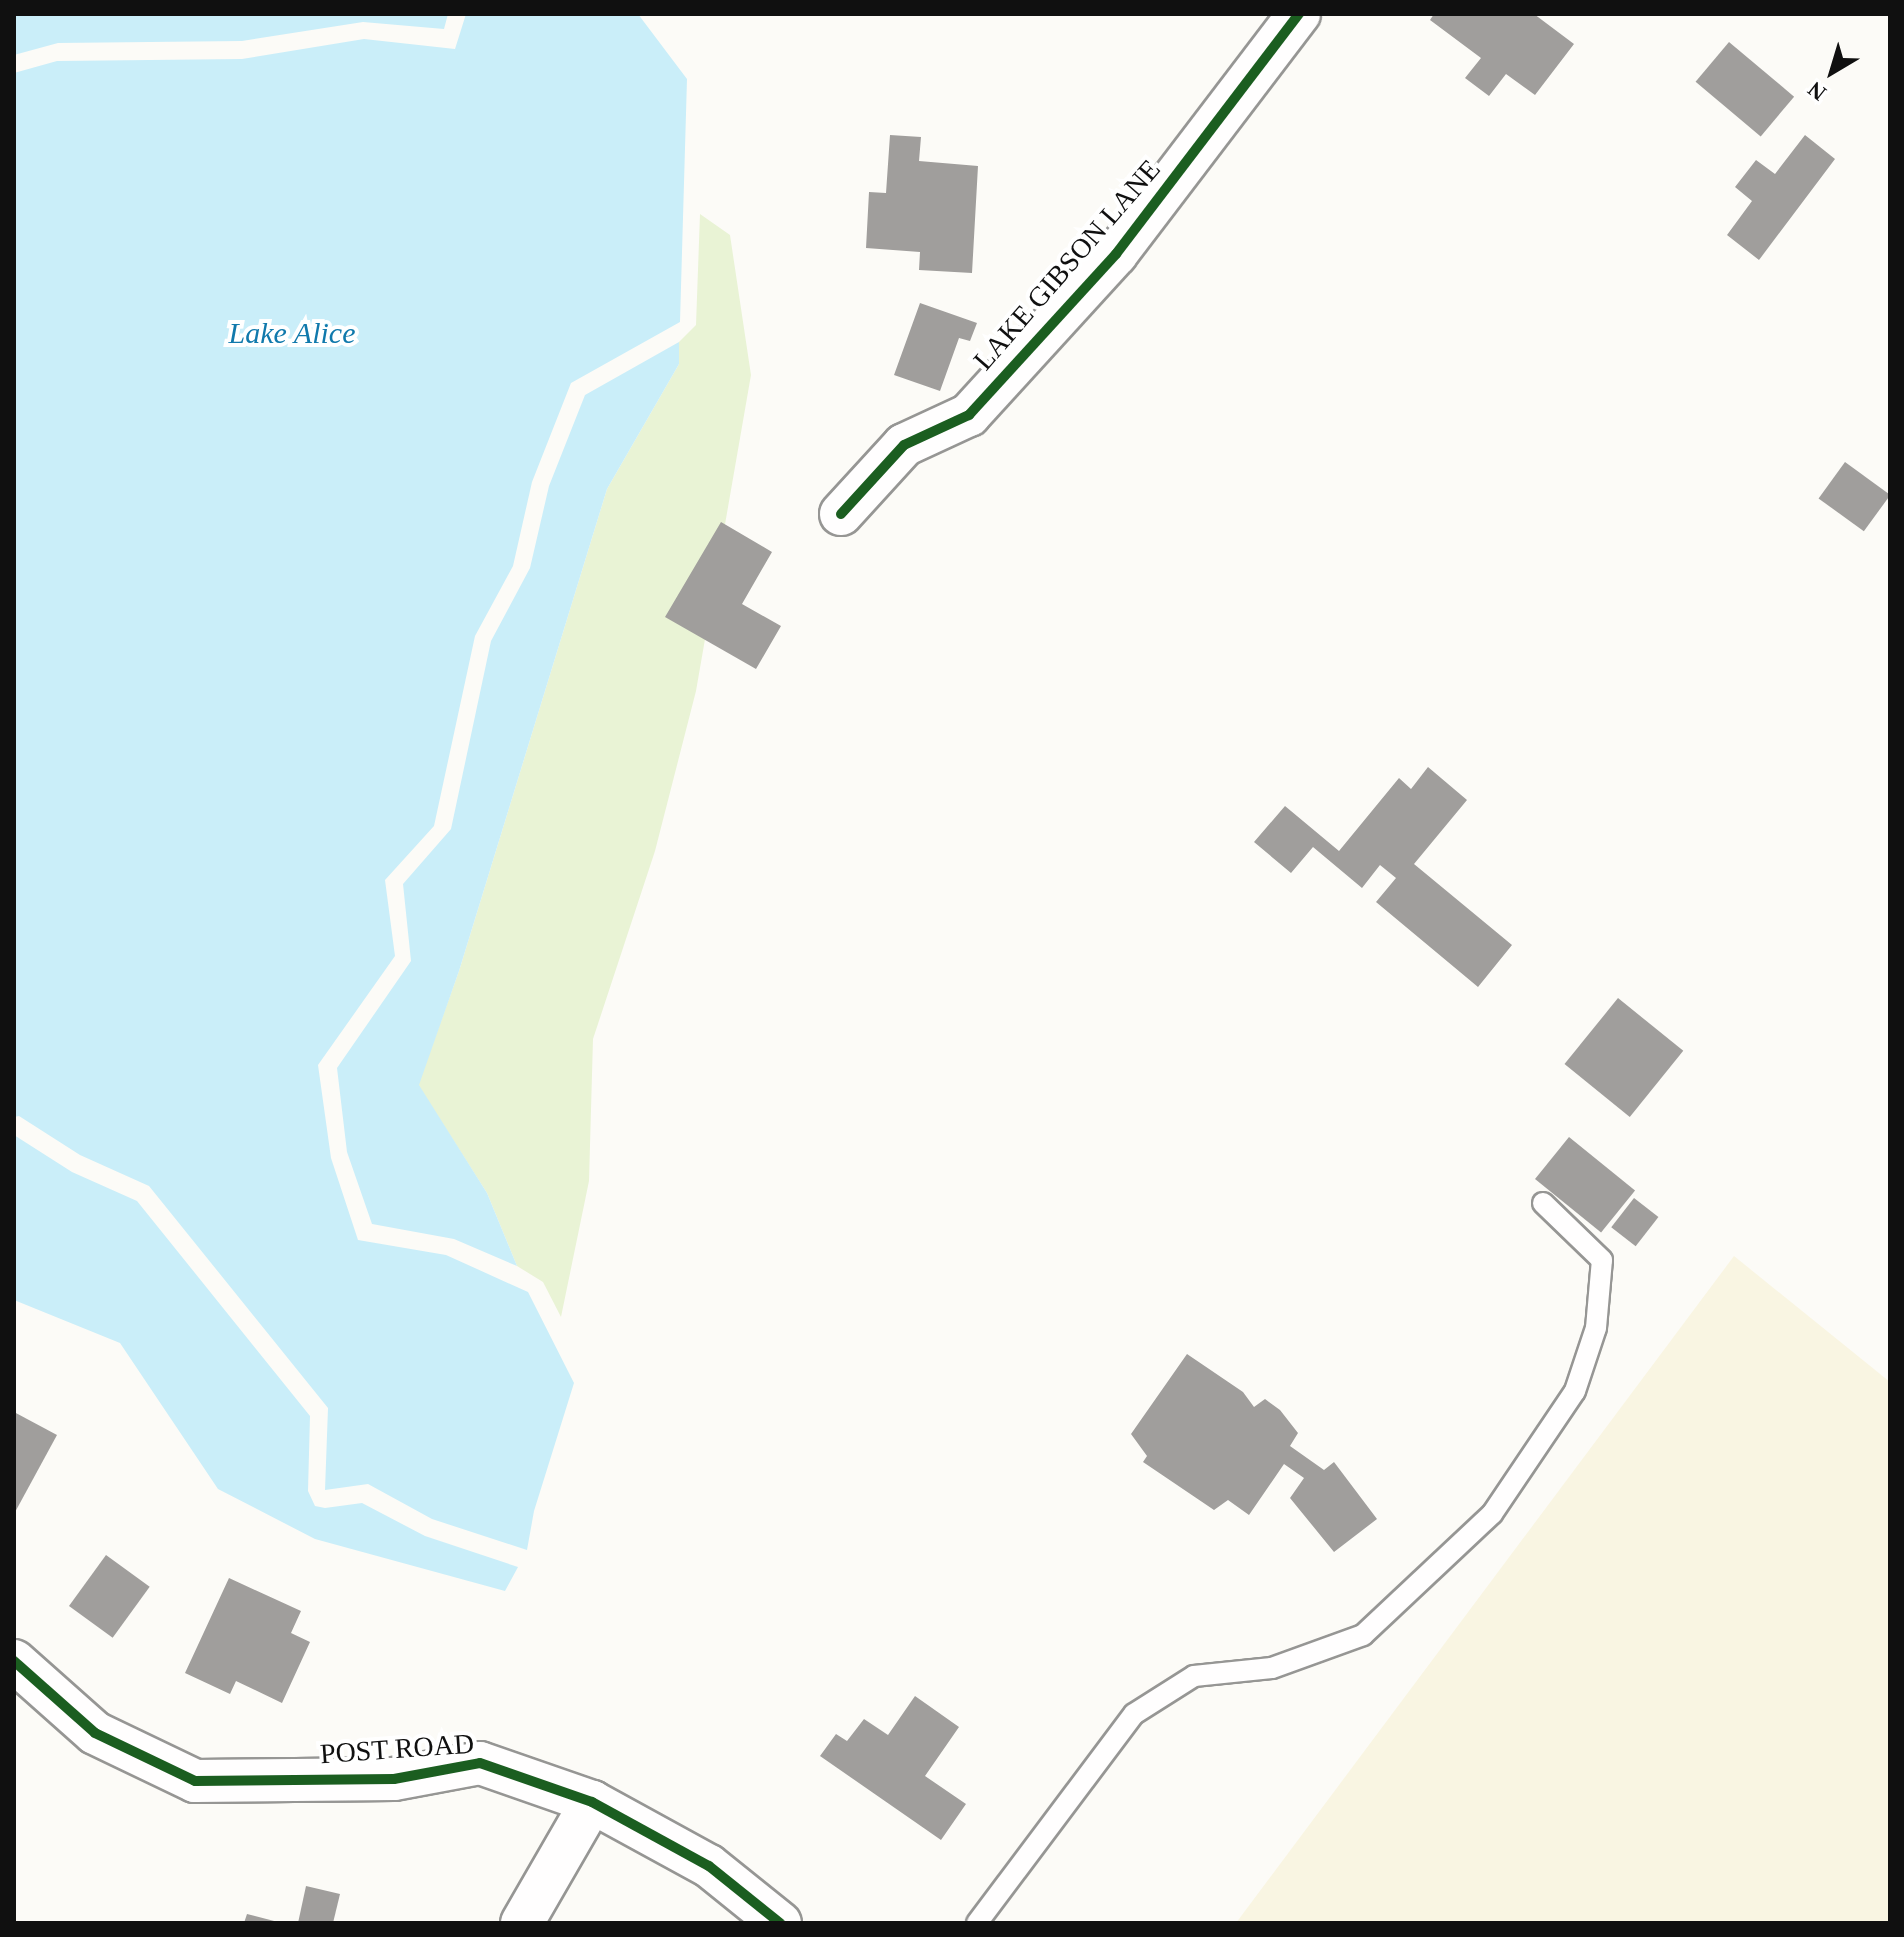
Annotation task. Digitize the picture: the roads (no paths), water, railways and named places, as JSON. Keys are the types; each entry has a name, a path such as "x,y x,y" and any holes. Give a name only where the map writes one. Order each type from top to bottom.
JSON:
{"street":[{"name":"LAKE GIBSON LANE","path":"841,514 904,445 969,415 990,393 1116,254 1299,14"},
{"name":"POST ROAD","path":"14,1661 95,1733 195,1781 394,1779 480,1763 592,1802 709,1866 780,1923"},
{"path":"522,1923 592,1802"}],"lane":[{"path":"977,1923 1134,1714 1194,1676 1272,1668 1363,1635 1492,1514 1575,1391 1596,1328 1602,1260 1543,1203"}],"water":[{"path":"14,14 448,14 444,29 363,22 242,41 58,43 14,55"},
{"name":"Lake Alice","path":"466,14 638,14 687,79 680,322 571,383 532,482 513,566 475,636 434,826 385,880 395,956 318,1065 331,1158 358,1240 446,1255 528,1292 574,1383 534,1511 527,1550 432,1519 368,1484 325,1490 328,1408 149,1186 80,1155 19,1116 14,1117 14,73 57,61 242,59 364,39 455,49"},
{"path":"679,342 679,364 607,489 459,971 419,1085 487,1193 517,1266 454,1239 372,1224 347,1152 337,1068 411,961 403,884 451,829 491,641 530,568 549,486 585,395"},
{"path":"14,1135 72,1172 137,1201 310,1416 308,1491 315,1506 325,1508 362,1503 425,1536 518,1567 505,1591 315,1539 218,1489 120,1343 14,1300"}]}
